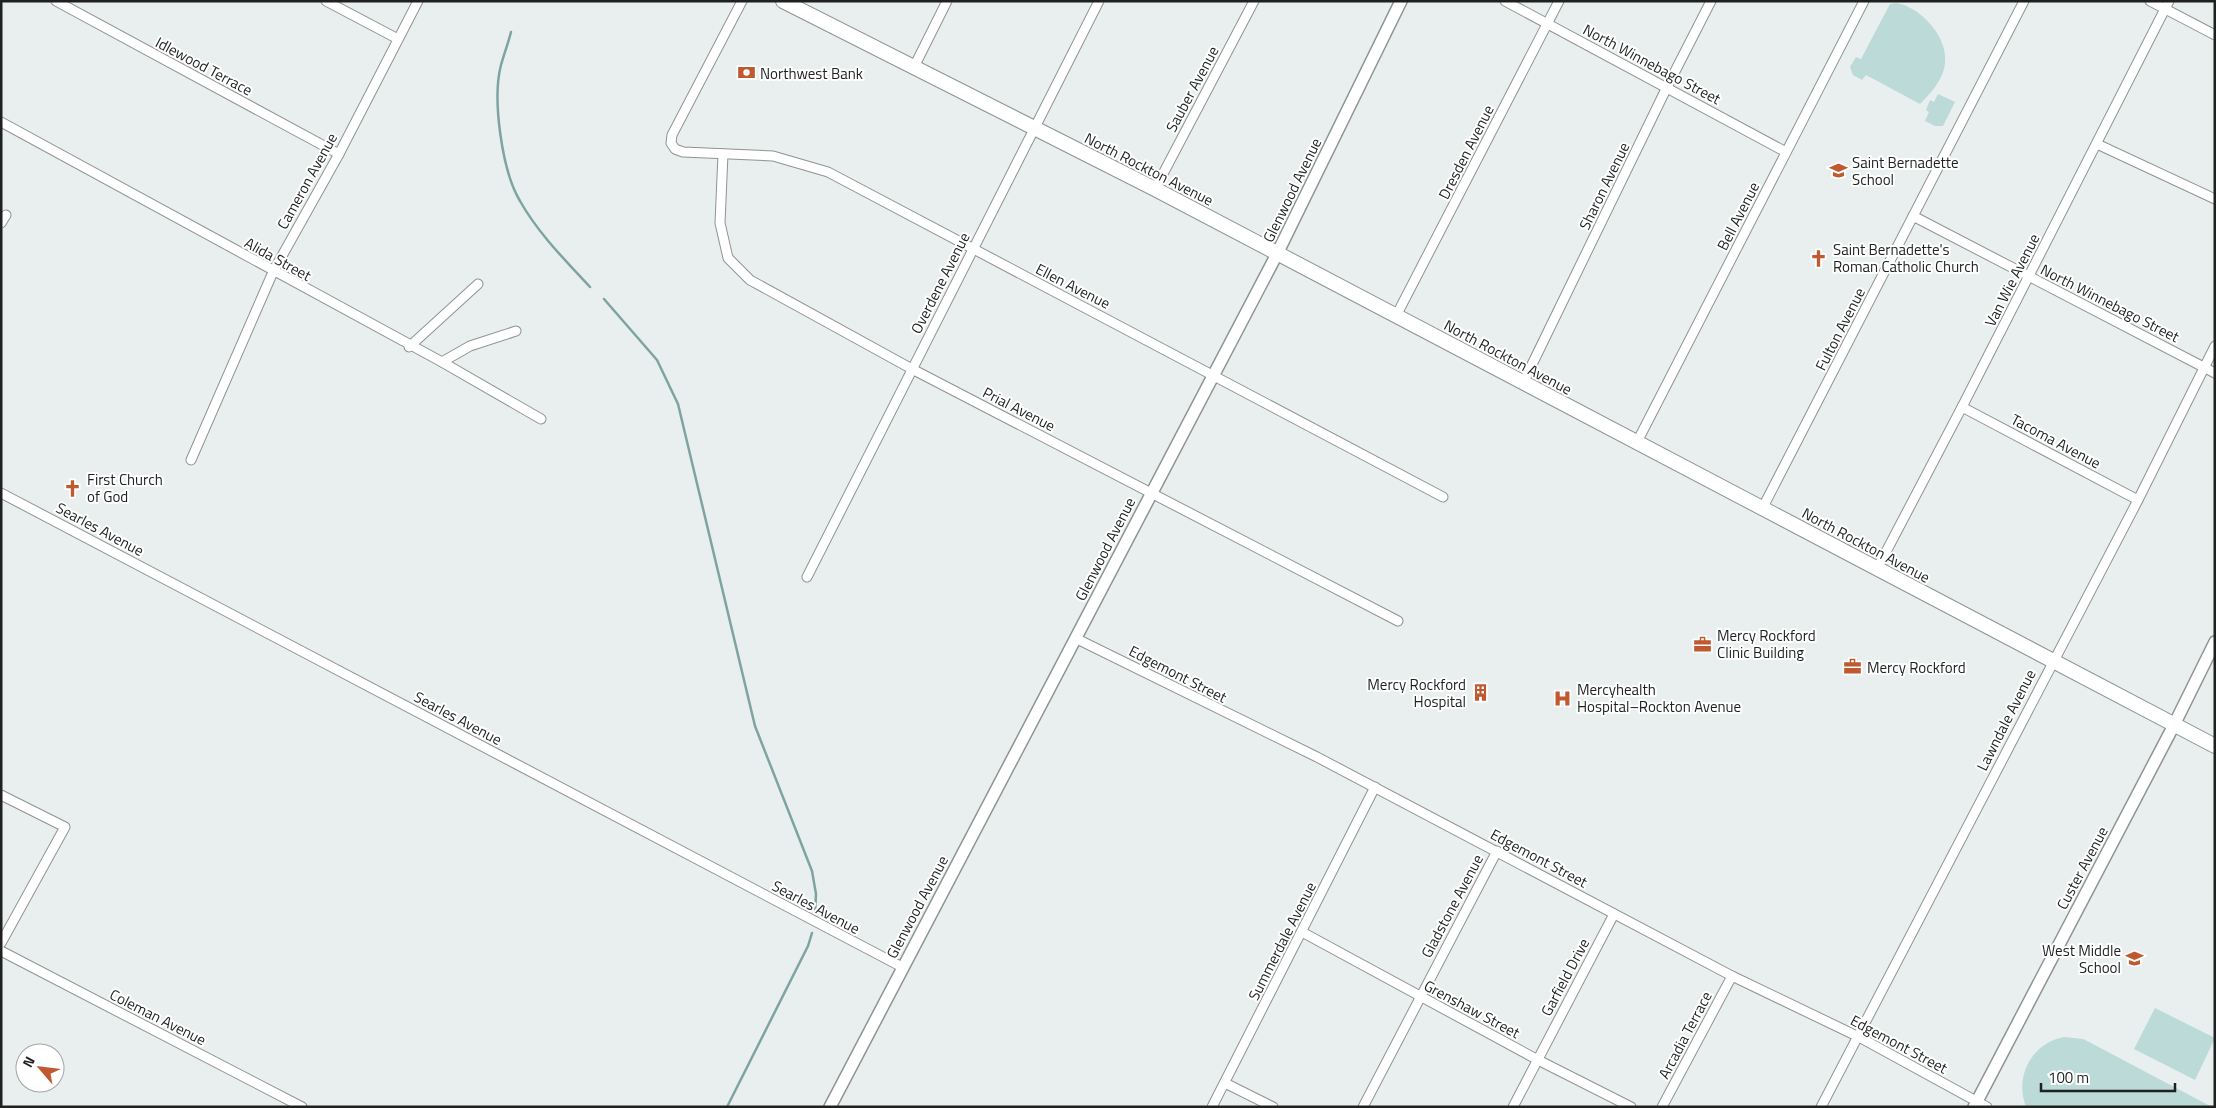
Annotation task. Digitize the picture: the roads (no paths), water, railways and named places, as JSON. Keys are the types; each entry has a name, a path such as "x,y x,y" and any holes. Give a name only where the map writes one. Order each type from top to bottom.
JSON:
{"main road":[{"name":"North Rockton Avenue","path":"790,3 1155,189 1636,444 2215,746"}],"street":[{"name":"Idlewood Terrace","path":"56,1 339,154"},
{"path":"326,1 398,39"},
{"name":"Cameron Avenue","path":"190,460 274,272 339,154 418,1"},
{"name":"Ellen Avenue","path":"742,1 675,129 671,143 675,149 723,154 773,156 828,172 972,250 1213,374 1443,497"},
{"path":"914,67 947,1"},
{"name":"Overdene Avenue","path":"807,577 1099,1"},
{"name":"Sauber Avenue","path":"1155,189 1254,1"},
{"name":"Glenwood Avenue","path":"830,1107 1150,493 1277,254 1401,1"},
{"name":"North Winnebago Street","path":"1505,1 1786,152"},
{"name":"Dresden Avenue","path":"1396,316 1559,1"},
{"name":"Sharon Avenue","path":"1523,383 1667,87 1711,1"},
{"name":"Bell Avenue","path":"1636,444 1864,1"},
{"name":"Fulton Avenue","path":"1762,509 2024,1"},
{"path":"2150,1 2167,5 2215,35"},
{"name":"Van Wie Avenue","path":"1877,569 1962,407 2167,5"},
{"name":"Alida Street","path":"1,122 409,347 442,362 541,419"},
{"path":"2097,144 2215,199"},
{"name":"Prial Avenue","path":"723,154 720,223 728,258 750,280 912,369 1398,621"},
{"name":"North Winnebago Street","path":"1914,216 2215,373"},
{"path":"409,347 478,284"},
{"path":"442,362 470,346 516,331"},
{"name":"Lawndale Avenue","path":"1821,1107 2052,660 2138,500 2215,346"},
{"name":"Tacoma Avenue","path":"1962,407 2138,500"},
{"name":"Searles Avenue","path":"1,493 902,967"},
{"name":"Edgemont Street","path":"1076,638 1376,787 1732,976 1858,1038 1980,1105"},
{"name":"Custer Avenue","path":"1980,1105 2215,642"},
{"name":"Summerdale Avenue","path":"1212,1107 1376,787"},
{"path":"1,794 65,827 1,943"},
{"name":"Gladstone Avenue","path":"1363,1107 1497,852"},
{"name":"Garfield Drive","path":"1513,1107 1614,914"},
{"name":"Grenshaw Street","path":"1302,932 1538,1060 1630,1107"},
{"name":"Coleman Avenue","path":"1,951 302,1107"},
{"name":"Arcadia Terrace","path":"1662,1107 1732,976"},
{"path":"1225,1083 1273,1107"}],"waterway":[{"path":"511,32 498,79 500,134 508,172 527,213 552,246 590,287"},
{"path":"604,299 657,360 678,404 755,726 812,871 816,894 815,915"},
{"path":"727,1107 808,946 812,933"}],"place":[{"name":"Northwest Bank","path":"746,73"},
{"name":"Saint Bernadette School","path":"1838,171"},
{"name":"Saint Bernadette's Roman Catholic Church","path":"1819,258"},
{"name":"First Church of God","path":"73,488"},
{"name":"Mercy Rockford Clinic Building","path":"1703,644"},
{"name":"Mercy Rockford","path":"1853,667"},
{"name":"Mercy Rockford Hospital","path":"1480,693"},
{"name":"Mercyhealth Hospital–Rockton Avenue","path":"1563,698"},
{"name":"West Middle School","path":"2135,959"}]}
